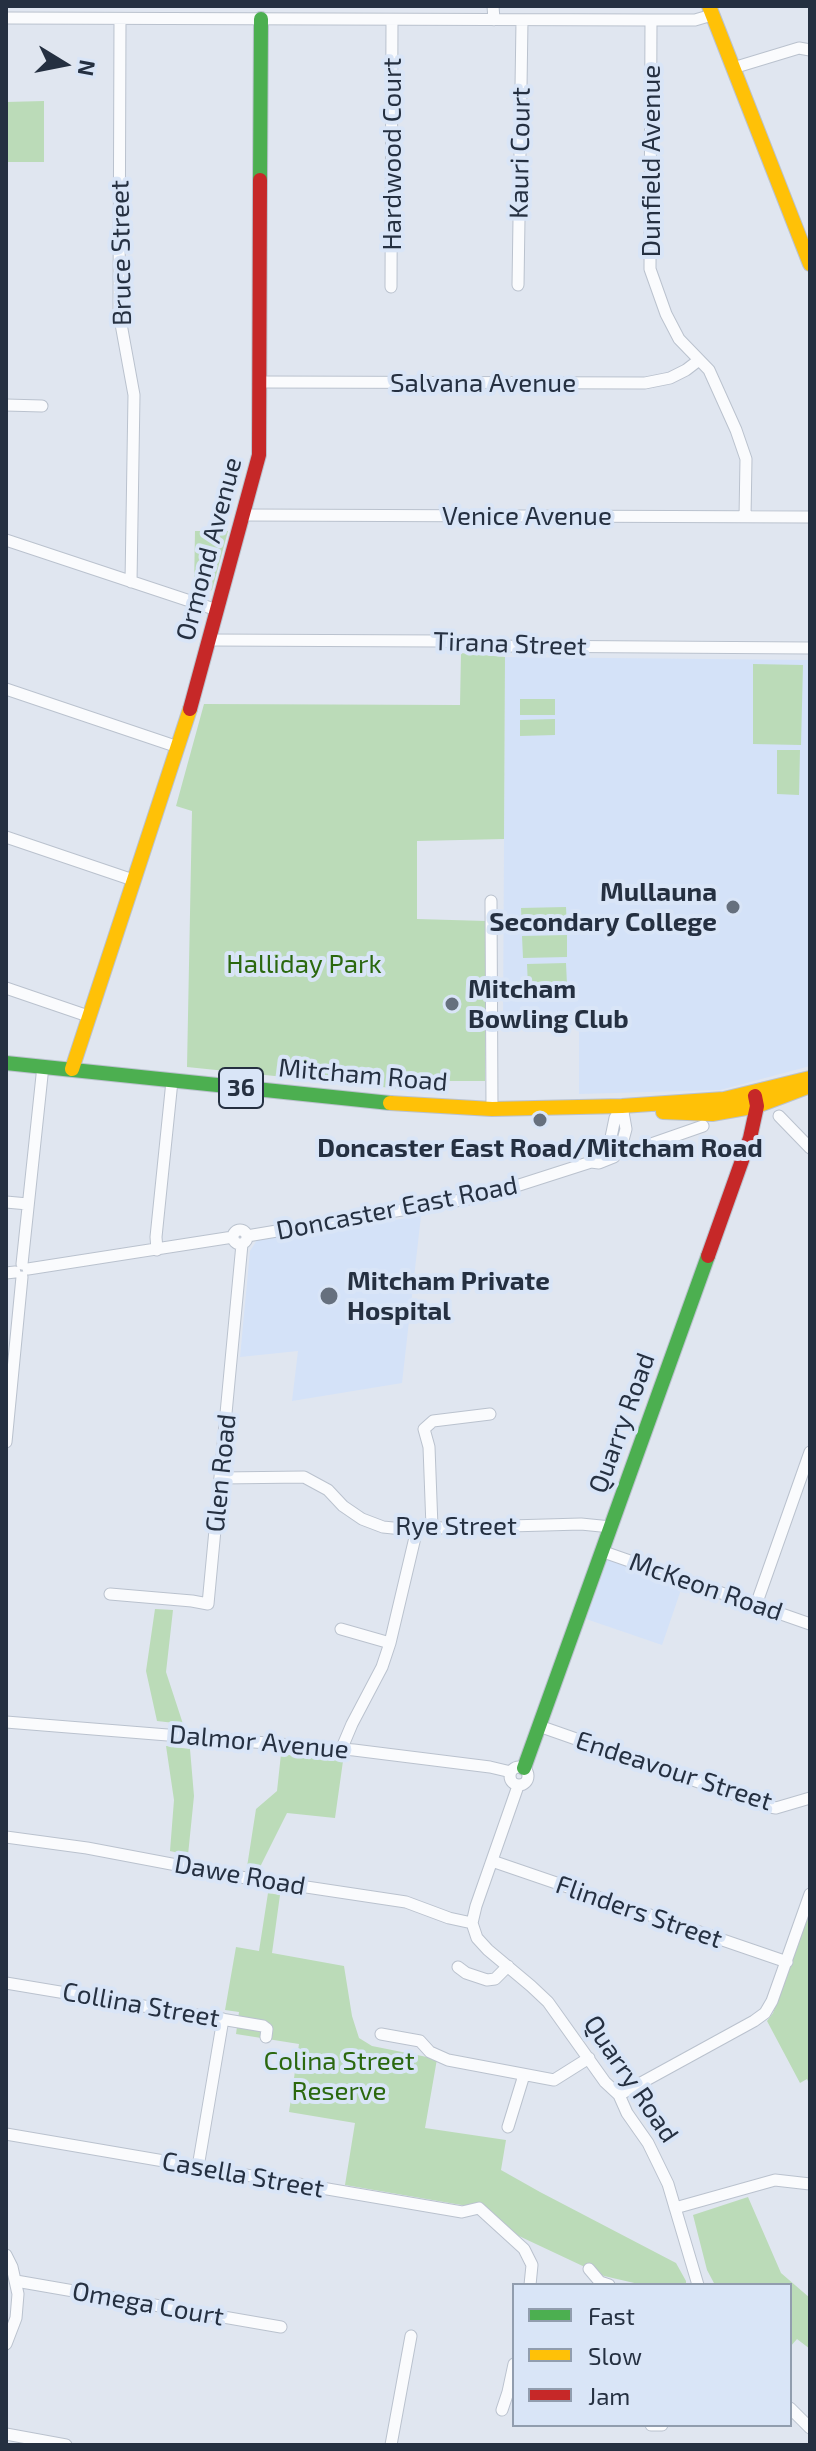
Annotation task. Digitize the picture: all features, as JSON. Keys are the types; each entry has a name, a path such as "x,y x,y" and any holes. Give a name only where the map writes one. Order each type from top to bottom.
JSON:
{"street":[{"path":"493,6 494,20"},
{"path":"6,18 55,12 120,19 695,20 711,11 810,264"},
{"name":"Bruce Street","path":"120,19 119,313 134,395 131,582"},
{"name":"Ormond Avenue","path":"72,1069 178,747 259,455 261,19"},
{"name":"Hardwood Court","path":"391,287 392,20"},
{"name":"Dunfield Avenue","path":"651,20 650,269 666,314 679,339 709,370 723,397 746,459 745,517"},
{"name":"Kauri Court","path":"518,285 522,21"},
{"path":"733,68 799,48 810,50"},
{"name":"Salvana Avenue","path":"261,382 645,383 670,378 699,360"},
{"path":"6,405 42,406"},
{"name":"Venice Avenue","path":"244,515 810,517"},
{"path":"6,540 217,610"},
{"name":"Tirana Street","path":"209,640 810,648"},
{"path":"6,689 178,747"},
{"path":"6,837 133,880"},
{"path":"491,901 492,1109"},
{"path":"6,988 88,1016"},
{"name":"Mitcham Road","path":"6,1063 390,1103 492,1109 756,1099 810,1086"},
{"path":"6,1442 19,1271 43,1066"},
{"name":"Mitcham Road","path":"622,1106 665,1113 712,1114 810,1078"},
{"path":"157,1250 172,1081"},
{"name":"Quarry Road","path":"697,2283 657,2159 619,2095 605,2082 548,2002 488,1950 477,1938 472,1923 518,1786 528,1779 528,1773 518,1770 539,1726 750,1138 756,1099"},
{"name":"Doncaster East Road","path":"19,1271 241,1239 485,1196 614,1157 626,1129 622,1106"},
{"path":"664,1138 669,1125 665,1113"},
{"path":"779,1116 810,1148"},
{"path":"637,1149 703,1126"},
{"path":"6,1202 28,1204"},
{"name":"Glen Road","path":"110,1594 208,1604 241,1239"},
{"path":"432,1527 429,1447 424,1429 433,1421 490,1414"},
{"path":"756,1605 810,1452"},
{"name":"Rye Street","path":"221,1478 304,1477 328,1490 343,1506 362,1519 383,1527 417,1529 581,1524 611,1527"},
{"path":"341,1750 382,1667 417,1529"},
{"name":"McKeon Road","path":"601,1551 810,1624"},
{"path":"341,1629 390,1643"},
{"name":"Dalmor Avenue","path":"6,1722 341,1750 518,1770"},
{"name":"Endeavour Street","path":"539,1726 770,1807 810,1798"},
{"name":"Dawe Road","path":"6,1837 406,1902 472,1923"},
{"name":"Flinders Street","path":"492,1861 787,1962"},
{"path":"619,2095 765,2013 787,1962 810,1894"},
{"path":"458,1967 487,1980 495,1979 508,1966"},
{"name":"Collina Street","path":"6,1983 266,2027 266,2037"},
{"path":"198,2167 223,2019"},
{"path":"381,2034 420,2041 430,2052 448,2060 554,2080 589,2058"},
{"path":"508,2127 524,2075"},
{"name":"Casella Street","path":"6,2134 462,2212 479,2208 524,2249 532,2265 530,2283"},
{"path":"675,2208 775,2180 810,2184"},
{"path":"6,2255 16,2281 16,2318 6,2344"},
{"path":"589,2269 603,2283"},
{"name":"Omega Court","path":"16,2281 281,2327"},
{"path":"391,2445 411,2336"},
{"path":"502,2410 512,2373"},
{"path":"792,2410 810,2428"},
{"path":"6,2434 66,2445"}],"shaded area":[{"path":"505,657 810,660 810,1066 720,1090 579,1094 579,1025 503,1027"},
{"name":"Mitcham Private Hospital","path":"421,1216 402,1383 292,1401 298,1351 240,1357 250,1251 257,1240"},
{"path":"608,1558 683,1584 662,1645 586,1619"}],"green space":[{"path":"44,101 44,162 6,162 6,102"},
{"path":"195,531 228,531 212,590 206,593 194,588"},
{"name":"Halliday Park","path":"461,653 505,657 504,839 417,841 417,919 486,921 485,1081 421,1081 421,1091 187,1067 192,811 176,806 204,704 460,705"},
{"path":"753,664 803,665 801,745 753,744"},
{"path":"520,699 555,699 555,715 520,715"},
{"path":"555,719 555,735 520,736 520,720"},
{"path":"777,750 800,750 799,795 777,794"},
{"path":"566,907 567,929 522,931 521,908"},
{"path":"567,935 567,957 523,958 522,936"},
{"path":"566,963 567,985 528,986 527,964"},
{"path":"155,1609 173,1610 166,1672 183,1724 157,1721 146,1671"},
{"path":"166,1746 190,1749 194,1796 188,1855 170,1851 174,1800"},
{"path":"281,1754 343,1761 335,1818 287,1813 259,1869 247,1867 256,1809 277,1791"},
{"name":"Colina Street Reserve","path":"268,1893 280,1895 272,1953 344,1966 359,2038 372,2046 437,2059 425,2128 506,2140 501,2170 676,2263 686,2283 634,2283 604,2276 504,2229 479,2208 345,2185 355,2123 289,2112 299,2044 236,2034 239,2012 225,2010 236,1947 259,1951"},
{"path":"810,1910 810,2086 807,2079 800,2083 767,2021 773,2013"},
{"path":"748,2197 781,2273 810,2298 810,2349 797,2339 792,2345 792,2283 714,2283 707,2270 693,2215"}],"traffic: fast":[{"path":"260,180 261,19"},
{"path":"6,1063 390,1103"},
{"path":"524,1768 708,1256"}],"traffic: slow":[{"path":"709,6 810,264"},
{"path":"72,1069 190,709"},
{"path":"390,1103 492,1109 622,1106 724,1099 810,1078"},
{"path":"663,1112 712,1114 757,1106 810,1086"}],"traffic: jam":[{"path":"190,709 259,455 260,180"},
{"path":"708,1256 750,1138 757,1106 755,1096"}],"place":[{"name":"Mullauna Secondary College","path":"733,907"},
{"name":"Mitcham Bowling Club","path":"452,1004"},
{"name":"Doncaster East Road/Mitcham Road","path":"540,1120"},
{"name":"Mitcham Private Hospital","path":"329,1296"}]}
